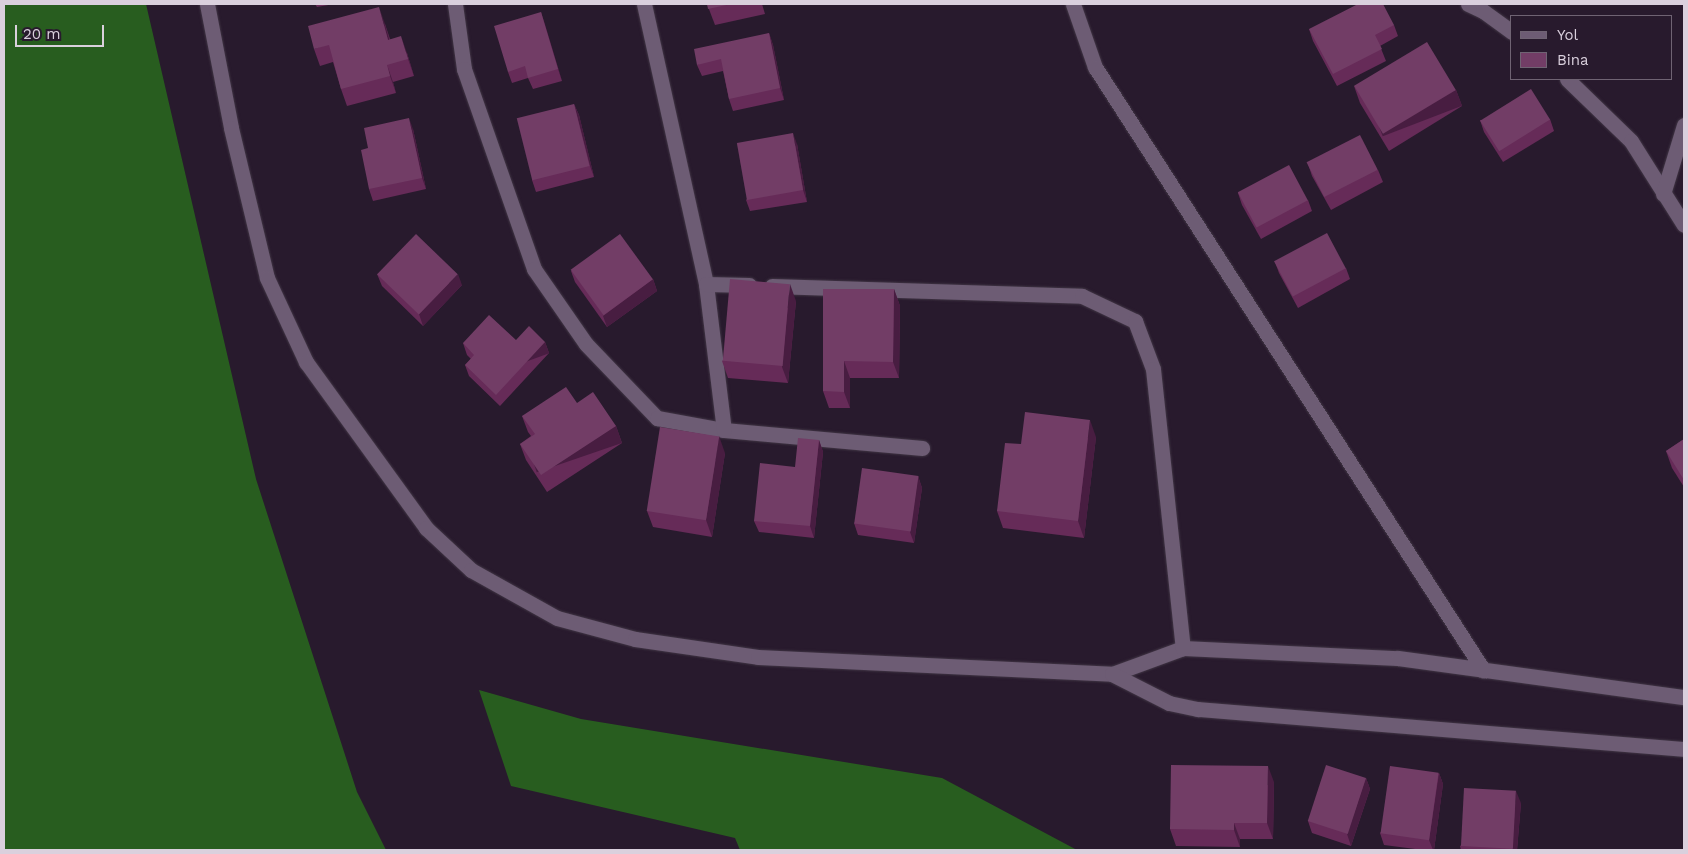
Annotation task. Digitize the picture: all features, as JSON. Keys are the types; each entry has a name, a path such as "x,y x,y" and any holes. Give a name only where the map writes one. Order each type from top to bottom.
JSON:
{"street":[{"path":"207,4 231,128 267,278 306,362 426,528 472,570 557,618 635,639 758,657 1112,674 1184,648 1398,658 1684,697"},
{"path":"455,4 464,69 534,269 586,344 657,418 724,430 922,448"},
{"path":"644,4 706,284 724,430"},
{"path":"1073,4 1095,68 1484,671"},
{"path":"1468,4 1484,11 1510,30"},
{"path":"1568,80 1631,141 1684,225"},
{"path":"1663,194 1684,125"},
{"path":"706,284 1082,296 1135,321 1153,369 1184,648"},
{"path":"1112,674 1169,703 1198,709 1684,749"}],"green space":[{"path":"4,4 146,4 256,479 357,792 386,850 4,850"},
{"path":"479,690 581,719 942,778 1077,850 740,850 735,838 511,786"}],"building":[{"path":"707,4 731,4 708,9"},
{"path":"1358,4 1383,4 1394,25 1375,35 1382,49 1333,74 1309,29"},
{"path":"379,7 388,40 401,36 408,59 387,65 390,76 341,89 329,45 314,49 308,26"},
{"path":"541,12 558,69 528,78 525,66 508,72 494,26"},
{"path":"769,33 780,88 729,99 721,59 697,65 694,49"},
{"path":"1427,42 1456,90 1383,134 1354,86"},
{"path":"1531,89 1550,120 1499,151 1480,121"},
{"path":"574,104 589,166 532,180 517,118"},
{"path":"409,118 422,178 369,189 361,150 368,148 364,128"},
{"path":"793,133 803,190 747,200 737,143"},
{"path":"1360,135 1378,170 1324,197 1307,162"},
{"path":"1289,165 1308,200 1257,228 1238,192"},
{"path":"1327,233 1346,268 1293,296 1274,261"},
{"path":"416,234 458,274 419,315 377,274"},
{"path":"620,234 653,279 604,315 571,270"},
{"path":"730,279 790,284 783,366 723,361"},
{"path":"823,289 894,289 893,362 844,361 844,392 823,391"},
{"path":"489,315 516,340 529,326 545,342 496,395 465,365 474,355 463,343"},
{"path":"566,387 577,403 593,392 616,426 541,475 520,444 535,434 522,416"},
{"path":"1025,412 1090,420 1078,521 997,511 1005,443 1021,444"},
{"path":"660,427 719,436 706,520 647,511"},
{"path":"798,438 819,440 810,526 754,521 760,463 795,467"},
{"path":"1684,439 1684,480 1666,451"},
{"path":"862,468 918,476 911,531 854,523"},
{"path":"1171,765 1268,766 1267,823 1234,823 1234,830 1170,829"},
{"path":"1326,765 1366,778 1348,834 1308,821"},
{"path":"1390,766 1439,773 1429,840 1381,833"},
{"path":"1464,788 1516,791 1513,849 1461,846"}]}
